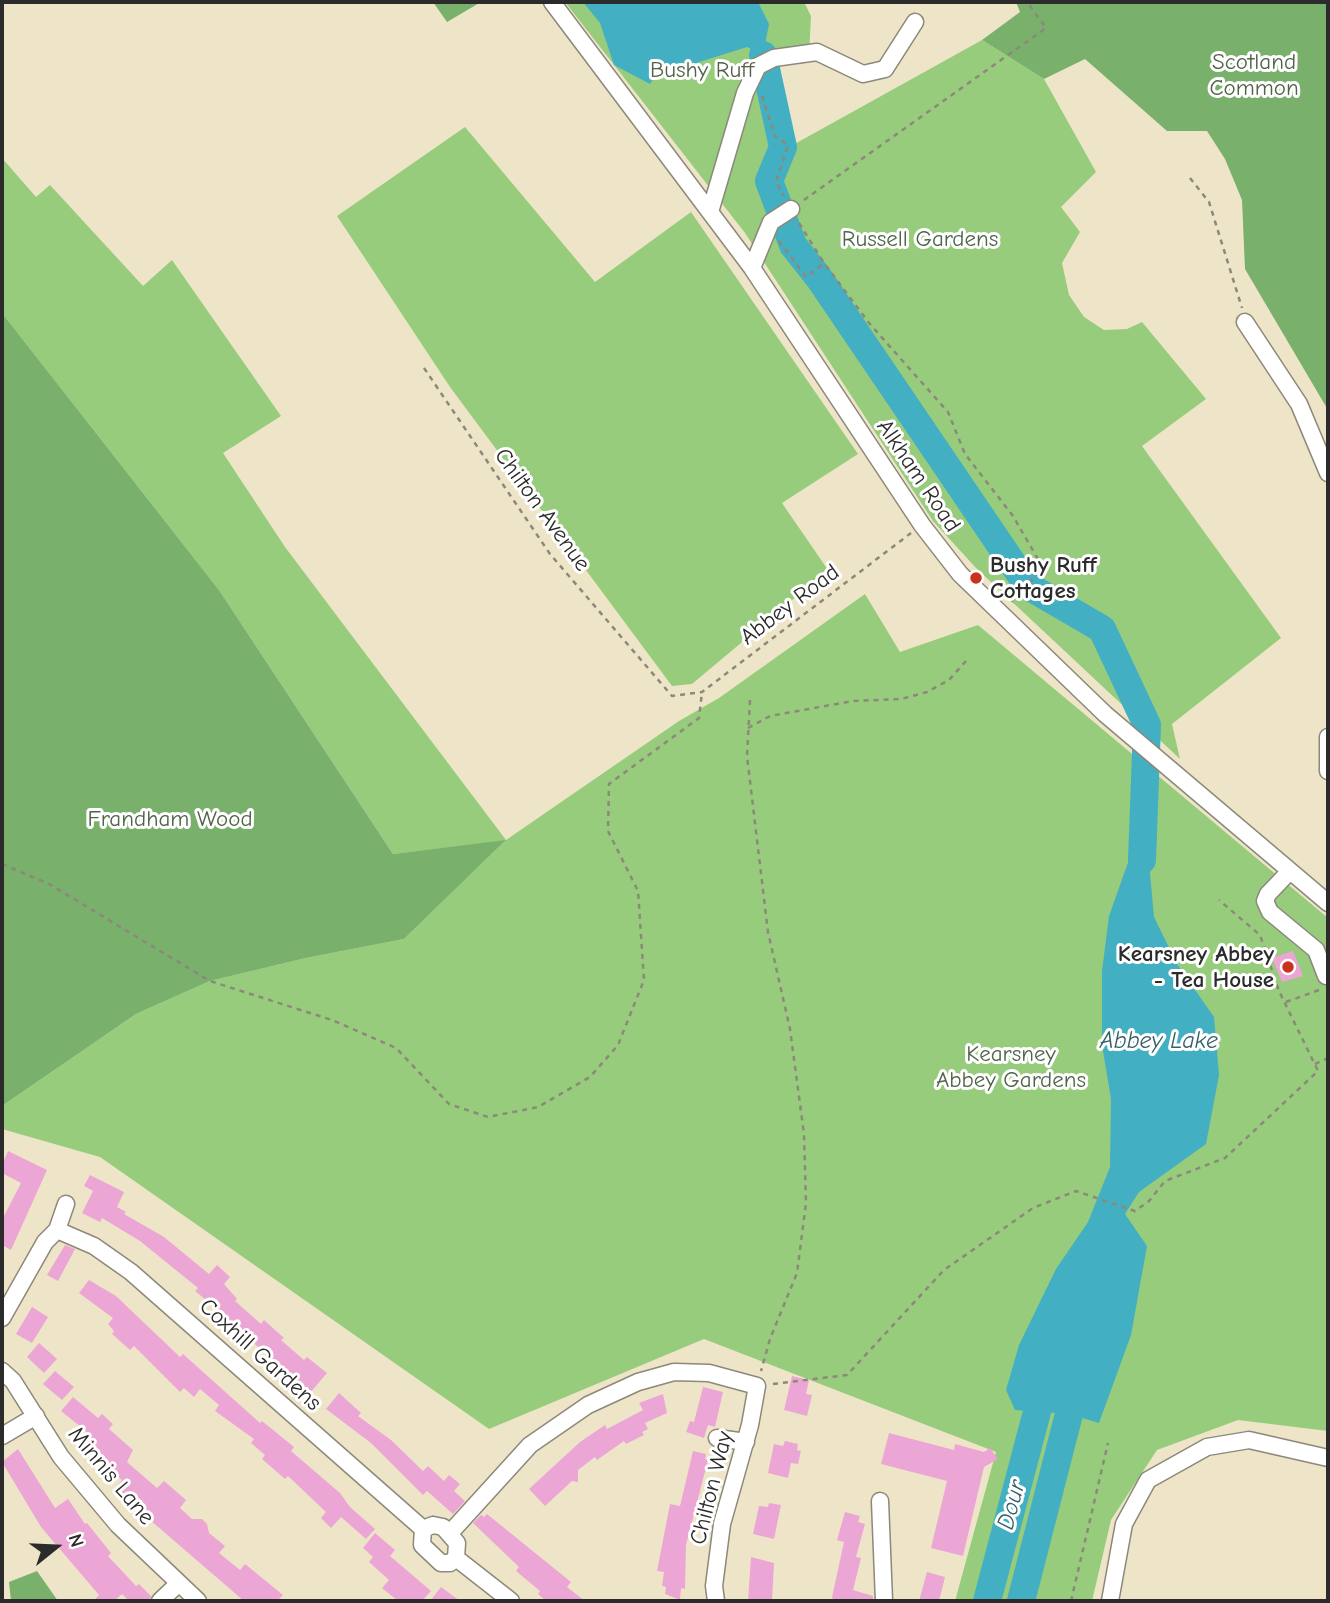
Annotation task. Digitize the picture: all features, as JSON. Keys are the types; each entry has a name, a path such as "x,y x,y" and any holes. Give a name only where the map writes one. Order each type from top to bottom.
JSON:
{"street":[{"name":"Alkham Road","path":"552,2 752,268 922,525 960,574 998,614 1105,714 1328,903"},
{"path":"710,212 756,69 774,58 817,52 863,74 885,69 915,22"},
{"path":"752,268 772,222 791,209"},
{"path":"1245,322 1300,404 1328,473"},
{"path":"1328,737 1328,771"},
{"path":"1290,870 1265,901 1270,912 1317,950 1326,976"},
{"path":"2,1318 45,1242 57,1230 66,1203"},
{"name":"Coxhill Gardens","path":"57,1230 94,1246 131,1272 423,1529 422,1545 432,1557 440,1563 450,1563 456,1558 511,1601"},
{"name":"Minnis Lane","path":"2,1371 13,1381 61,1457 118,1525 198,1601"},
{"path":"450,1533 530,1445 589,1405 638,1382 674,1371 709,1373 757,1386"},
{"name":"Chilton Way","path":"716,1601 714,1586 722,1524 746,1442 757,1386"},
{"path":"2,1436 36,1416"},
{"path":"717,1438 746,1442"},
{"path":"1110,1601 1124,1524 1148,1480 1208,1447 1249,1440 1328,1458"},
{"path":"880,1501 884,1601"},
{"path":"423,1529 433,1525 450,1533 457,1543 456,1558"},
{"path":"160,1601 179,1583"}],"path":[{"path":"791,209 1046,29 1027,2"},
{"path":"756,69 775,136 788,145 776,182 791,209 824,263 869,323 948,412 965,454 1013,516 1043,568 1011,601"},
{"path":"1190,178 1209,202 1245,322"},
{"path":"761,248 778,240 806,277 824,263"},
{"name":"Chilton Avenue","path":"424,368 550,554 672,696"},
{"name":"Abbey Road","path":"672,696 702,692 922,525"},
{"path":"748,728 770,716 853,701 901,699 927,692 949,680 967,661"},
{"path":"2,864 49,884 210,981 332,1020 396,1048 449,1104 488,1117 538,1107 590,1077 618,1045 644,980 638,891 608,831 609,784 699,718 702,692"},
{"path":"750,700 747,756 768,932 790,1029 804,1134 806,1203 797,1273 770,1339 757,1386 847,1375 955,1262 1033,1208 1076,1191 1135,1212 1149,1201 1165,1181 1225,1158 1318,1071 1259,934 1219,900"},
{"path":"1286,1002 1325,987 1326,976"},
{"path":"1315,1063 1328,1058"},
{"path":"1071,1601 1108,1443"}],"green space":[{"path":"433,2 481,2 447,22"},
{"name":"Russell Gardens","path":"565,2 804,2 811,16 809,56 771,68 791,146 982,40 1044,79 1096,172 1061,207 1080,232 1062,263 1069,295 1084,317 1104,330 1127,329 1142,322 1206,399 1142,446 1281,638 1172,724 1180,759 976,568 933,521 745,233"},
{"name":"Scotland Common","path":"1016,2 1328,2 1328,410 1245,269 1242,200 1225,159 1207,131 1167,131 1085,59 1044,79 982,40 1020,12"},
{"path":"465,127 595,282 691,212 858,454 782,503 828,570 692,684 672,686 450,387 337,216"},
{"name":"Kearsney Abbey Gardens","path":"2,158 36,197 50,185 143,286 172,260 281,416 223,453 285,547 506,840 679,721 719,698 865,594 900,652 978,625 1328,918 1328,1431 1238,1420 1157,1450 1111,1520 1092,1601 955,1601 996,1452 704,1339 489,1429 100,1157 2,1129 2,1106 136,1014 210,981 306,958 404,939 505,841 393,854 219,590 2,313"},
{"name":"Frandham Wood","path":"2,313 219,590 393,854 506,840 404,939 306,958 210,981 136,1014 2,1106"},
{"path":"37,1571 58,1601 11,1601 9,1582"}],"water":[{"path":"583,2 758,2 769,24 763,55 747,47 655,76 650,84 614,65 600,23"},
{"name":"Abbey Lake","path":"1130,857 1149,862 1154,917 1177,964 1214,1017 1219,1075 1206,1144 1139,1192 1125,1214 1147,1246 1131,1335 1099,1423 1069,1414 1015,1410 1006,1390 1019,1345 1056,1269 1088,1222 1110,1167 1111,1099 1102,1045 1102,971 1109,916"}],"building":[{"name":"Kearsney Abbey - Tea House","path":"1293,951 1303,976 1282,982 1272,958"},
{"path":"8,1151 47,1170 11,1250 2,1245 2,1220 21,1183 2,1173 2,1165"},
{"path":"90,1175 124,1192 117,1207 126,1212 124,1214 164,1237 209,1274 217,1265 230,1277 224,1284 237,1299 235,1301 261,1324 264,1320 284,1338 281,1340 304,1360 307,1357 327,1373 310,1393 248,1338 250,1336 195,1291 198,1288 140,1241 102,1218 100,1222 82,1213 93,1191 84,1186"},
{"path":"65,1245 75,1249 58,1281 47,1275"},
{"path":"89,1280 116,1296 180,1357 183,1354 260,1423 262,1421 294,1447 291,1451 340,1493 350,1507 375,1529 366,1539 341,1517 331,1528 321,1518 326,1512 288,1476 285,1479 262,1459 265,1455 251,1443 254,1439 215,1411 219,1405 200,1389 194,1397 184,1388 180,1392 134,1346 130,1350 112,1334 114,1331 108,1324 113,1318 79,1293"},
{"path":"32,1307 48,1317 32,1343 16,1334"},
{"path":"39,1343 57,1359 44,1373 27,1357"},
{"path":"55,1371 74,1387 62,1400 43,1384"},
{"path":"792,1376 809,1380 806,1394 812,1395 807,1416 784,1410"},
{"path":"703,1387 723,1392 715,1427 708,1425 704,1438 686,1432 690,1421 694,1422"},
{"path":"339,1393 361,1413 358,1416 391,1440 423,1471 428,1466 444,1481 449,1475 460,1484 454,1491 465,1501 453,1514 427,1491 423,1495 371,1443 326,1409"},
{"path":"663,1394 667,1413 645,1423 648,1429 642,1432 644,1435 626,1444 624,1441 597,1460 595,1457 578,1470 578,1482 572,1481 545,1506 529,1489 580,1442 605,1425 607,1429 643,1410 639,1403"},
{"path":"73,1397 98,1418 102,1414 113,1424 109,1429 133,1450 127,1462 157,1488 164,1481 186,1500 180,1508 192,1519 202,1519 207,1524 209,1533 225,1546 219,1553 240,1570 245,1564 283,1595 277,1601 244,1601 114,1489 122,1480 101,1463 105,1458 82,1438 87,1432 61,1411"},
{"path":"889,1433 954,1450 955,1444 984,1452 990,1448 998,1459 984,1467 963,1556 931,1548 947,1481 881,1464"},
{"path":"785,1441 798,1444 797,1450 801,1451 798,1464 791,1463 788,1478 768,1473 774,1444 783,1446"},
{"path":"18,1449 55,1508 68,1499 85,1524 87,1523 111,1553 108,1556 136,1586 139,1584 151,1596 150,1601 129,1601 122,1594 114,1601 93,1601 99,1595 41,1527 2,1462"},
{"path":"693,1451 706,1454 705,1459 708,1460 686,1545 685,1589 681,1588 680,1600 665,1594 666,1587 662,1586 664,1572 657,1571 670,1504 680,1506"},
{"path":"769,1503 781,1505 774,1539 753,1534 759,1506 768,1507"},
{"path":"845,1512 860,1516 858,1522 865,1524 856,1557 861,1558 853,1590 873,1596 873,1601 834,1601 832,1597 844,1542 837,1540"},
{"path":"487,1514 571,1582 567,1587 585,1601 546,1601 538,1594 540,1591 516,1571 519,1567 473,1523 481,1515 484,1517"},
{"path":"375,1533 395,1550 390,1556 431,1591 422,1601 398,1601 382,1588 389,1580 369,1562 373,1557 363,1548"},
{"path":"751,1557 774,1563 772,1601 748,1601"},
{"path":"927,1572 945,1577 939,1601 919,1601"},
{"path":"441,1587 460,1601 430,1601"}],"waterway":[{"path":"763,55 783,147 769,181 793,245 819,278 1028,586 1102,629 1147,725 1142,860"},
{"name":"Dour","path":"987,1601 1038,1408"},
{"name":"Dour","path":"1021,1601 1069,1414"}],"place":[{"name":"Bushy Ruff Cottages","path":"976,578"},
{"name":"Kearsney Abbey - Tea House","path":"1288,967"}],"park label":[{"name":"Bushy Ruff","path":"702,70"}]}
